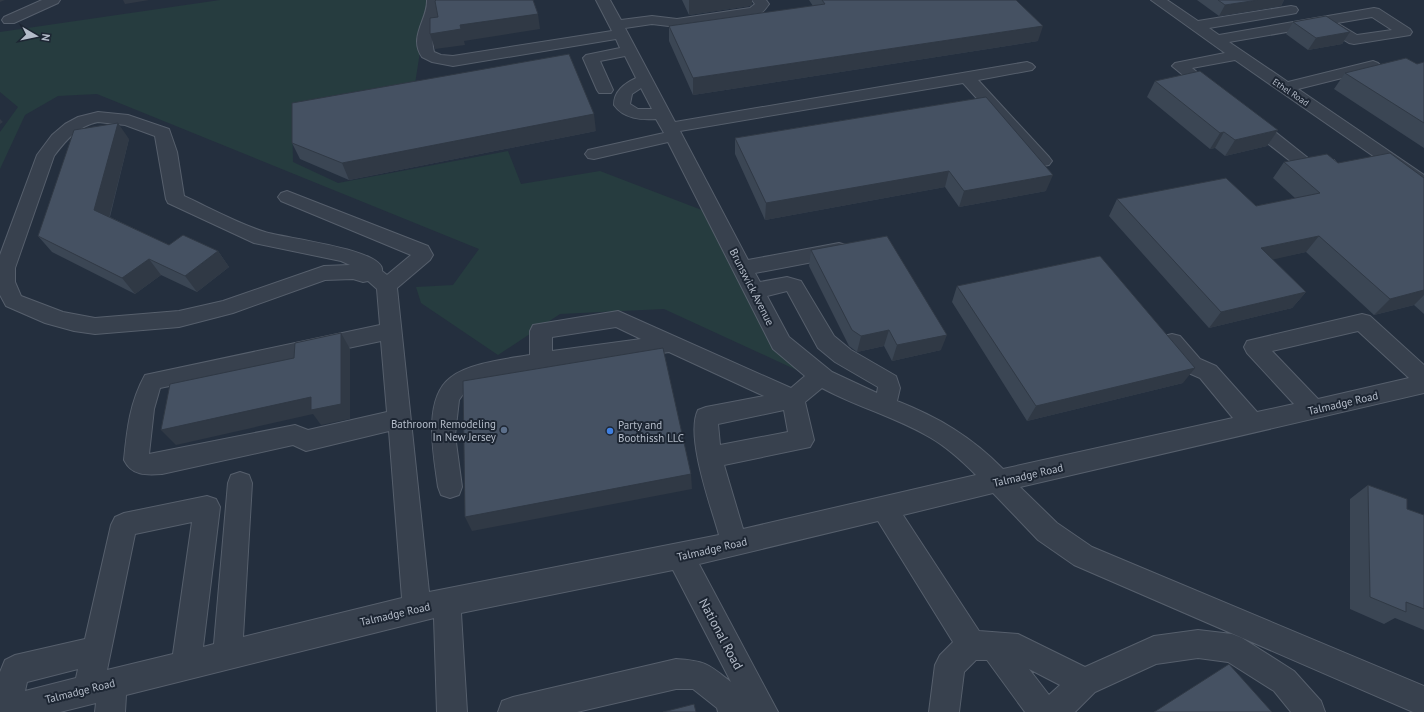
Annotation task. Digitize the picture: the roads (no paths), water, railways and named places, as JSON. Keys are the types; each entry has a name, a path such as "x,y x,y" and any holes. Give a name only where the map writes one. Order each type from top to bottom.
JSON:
{"street":[{"path":"9,20 53,0"},
{"path":"434,0 435,6 430,16 424,41 428,54 437,59 454,61 622,36"},
{"name":"Brunswick Avenue","path":"603,0 781,343 803,363 832,382 930,425 955,441 998,481 1056,540 1083,556 1424,701"},
{"path":"605,90 591,58 622,36 652,20 677,23 754,12 762,4 759,0"},
{"name":"Ethel Road","path":"1158,0 1424,183"},
{"path":"1195,26 1291,10"},
{"path":"1216,40 1324,21"},
{"path":"1238,55 1180,66 1304,163 1342,165"},
{"path":"1284,88 1385,64"},
{"path":"594,154 669,126 1027,67"},
{"path":"967,77 1043,160"},
{"path":"645,80 627,90 623,95 622,105 631,112 641,114 669,126"},
{"path":"287,197 420,251 423,255 380,279 353,272 324,273 218,310 179,318 95,326 83,325 44,315 13,300 5,282 5,268 46,155 63,132 77,123 100,117 118,118 130,121 163,133 168,152 175,199 260,238 345,255 372,267 380,279 392,331 417,608"},
{"path":"1362,160 1382,154"},
{"path":"742,268 860,246"},
{"path":"754,291 787,284 794,286 830,345 843,356 888,382 890,388 883,404"},
{"path":"541,361 541,331 618,319 793,399"},
{"path":"1314,410 1256,347 1362,322 1424,379"},
{"path":"1162,329 1192,365 1208,372 1253,424"},
{"path":"392,331 153,381 148,390 144,403 136,460 144,465 162,463 295,435 306,441 400,419"},
{"path":"450,487 443,435 448,398 458,384 476,375 541,361 671,343"},
{"path":"735,544 709,456 706,417 793,399 821,375"},
{"name":"Talmadge Road","path":"3,711 417,608 735,544 998,481 1424,384"},
{"path":"709,456 802,440 793,399"},
{"path":"228,655 240,482"},
{"path":"110,712 100,686 96,650 124,525 207,507 186,665"},
{"path":"884,508 982,646 1043,712"},
{"name":"National Road","path":"680,556 762,712"},
{"path":"446,602 452,712"},
{"path":"1049,712 1063,703 1086,682 1154,650 1198,644 1232,648 1284,681 1310,712"},
{"path":"944,712 950,666 982,646 1018,648 1086,682"},
{"path":"3,711 15,670 96,650"},
{"path":"513,712 676,674 698,675 729,699 733,712"}],"place":[{"name":"Bathroom Remodeling In New Jersey","path":"504,430"},
{"name":"Party and Boothissh LLC","path":"610,431"}]}
